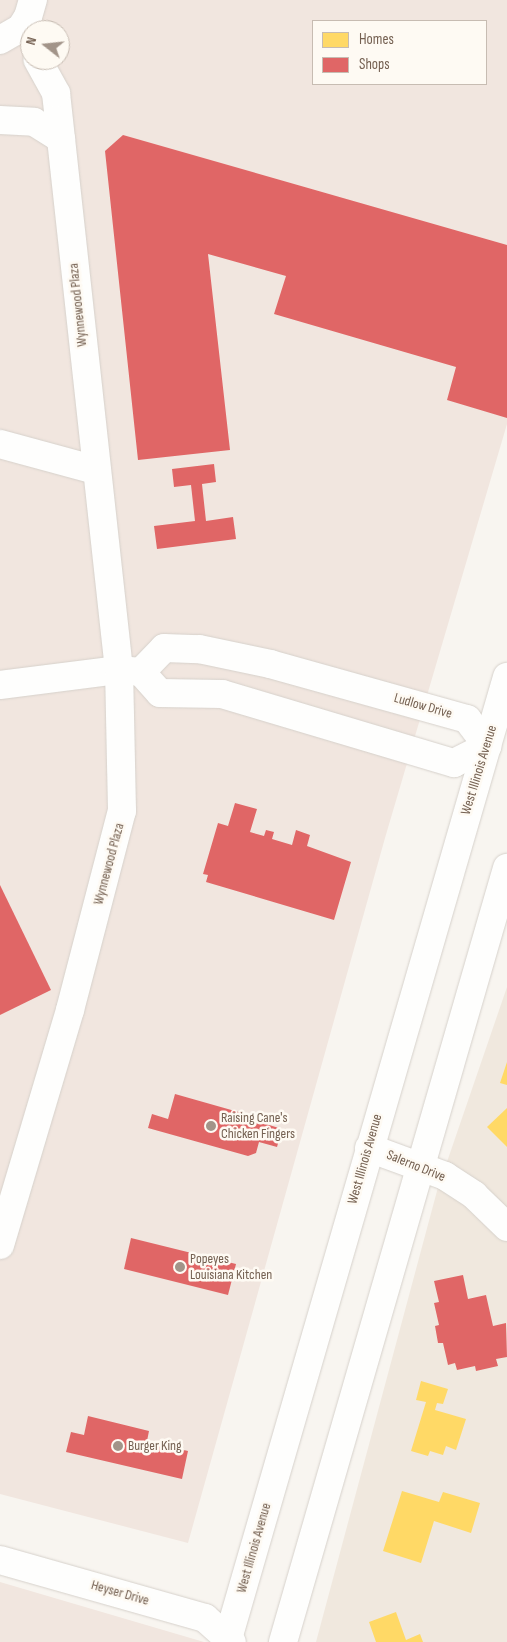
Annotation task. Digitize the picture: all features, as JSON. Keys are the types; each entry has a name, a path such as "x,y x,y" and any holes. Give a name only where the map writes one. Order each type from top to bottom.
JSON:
{"street":[{"path":"17,38 28,17 33,0"},
{"name":"Wynnewood Plaza","path":"0,1245 70,1010 122,811 130,671 96,470 56,93 43,70"},
{"path":"0,120 34,122 60,140"},
{"path":"0,444 96,470"},
{"name":"Ludlow Drive","path":"130,671 164,648 199,649 270,664 467,719 497,749"},
{"path":"0,685 130,671 160,693 222,694 454,763 497,749"},
{"name":"West Illinois Avenue","path":"229,1641 369,1148 497,749 507,677"},
{"path":"283,1642 419,1164 507,868"},
{"name":"Salerno Drive","path":"369,1148 419,1164 474,1196 507,1227"},
{"name":"Heyser Drive","path":"0,1560 205,1618 229,1641"}],"shaded area":[{"path":"0,0 507,0 507,424 385,838 188,1543 0,1494"},
{"path":"507,987 507,1642 316,1642 437,1191"},
{"path":"0,1582 204,1642 0,1642"}],"building: Homes":[{"path":"507,1062 507,1085 500,1083"},
{"path":"507,1108 507,1147 487,1127"},
{"path":"421,1381 448,1389 443,1404 437,1403 435,1410 466,1419 456,1450 446,1446 443,1455 430,1451 428,1456 411,1451 426,1402 416,1400"},
{"path":"402,1491 439,1502 443,1492 480,1503 471,1533 434,1521 421,1563 383,1551"},
{"path":"396,1612 406,1640 420,1634 423,1642 376,1642 369,1622"}],"building: Shops":[{"path":"123,135 507,245 507,418 447,400 456,367 274,314 286,276 208,254 230,450 138,460 105,151"},
{"path":"214,464 216,482 202,484 206,521 233,517 236,539 157,549 154,526 195,521 191,485 174,487 172,469"},
{"path":"235,803 257,809 250,832 264,836 266,830 274,832 272,839 292,845 296,830 310,835 307,846 351,862 334,920 206,882 208,875 203,874 218,823 228,826"},
{"path":"0,885 51,990 0,1015"},
{"name":"Raising Cane's Chicken Fingers","path":"175,1094 267,1120 266,1124 282,1129 277,1147 259,1142 256,1153 248,1156 148,1128 152,1114 168,1119"},
{"name":"Popeyes Louisiana Kitchen","path":"131,1238 236,1264 228,1295 124,1269"},
{"path":"463,1275 468,1299 486,1295 493,1326 506,1323 507,1357 496,1359 498,1366 476,1371 475,1366 457,1370 455,1363 448,1365 443,1343 438,1343 435,1326 439,1325 434,1303 439,1302 434,1281"},
{"name":"Burger King","path":"88,1416 149,1431 147,1441 188,1451 182,1479 66,1452 71,1432 84,1435"}],"place":[{"name":"Raising Cane's Chicken Fingers","path":"211,1126"},
{"name":"Popeyes Louisiana Kitchen","path":"180,1267"},
{"name":"Burger King","path":"118,1446"}]}
